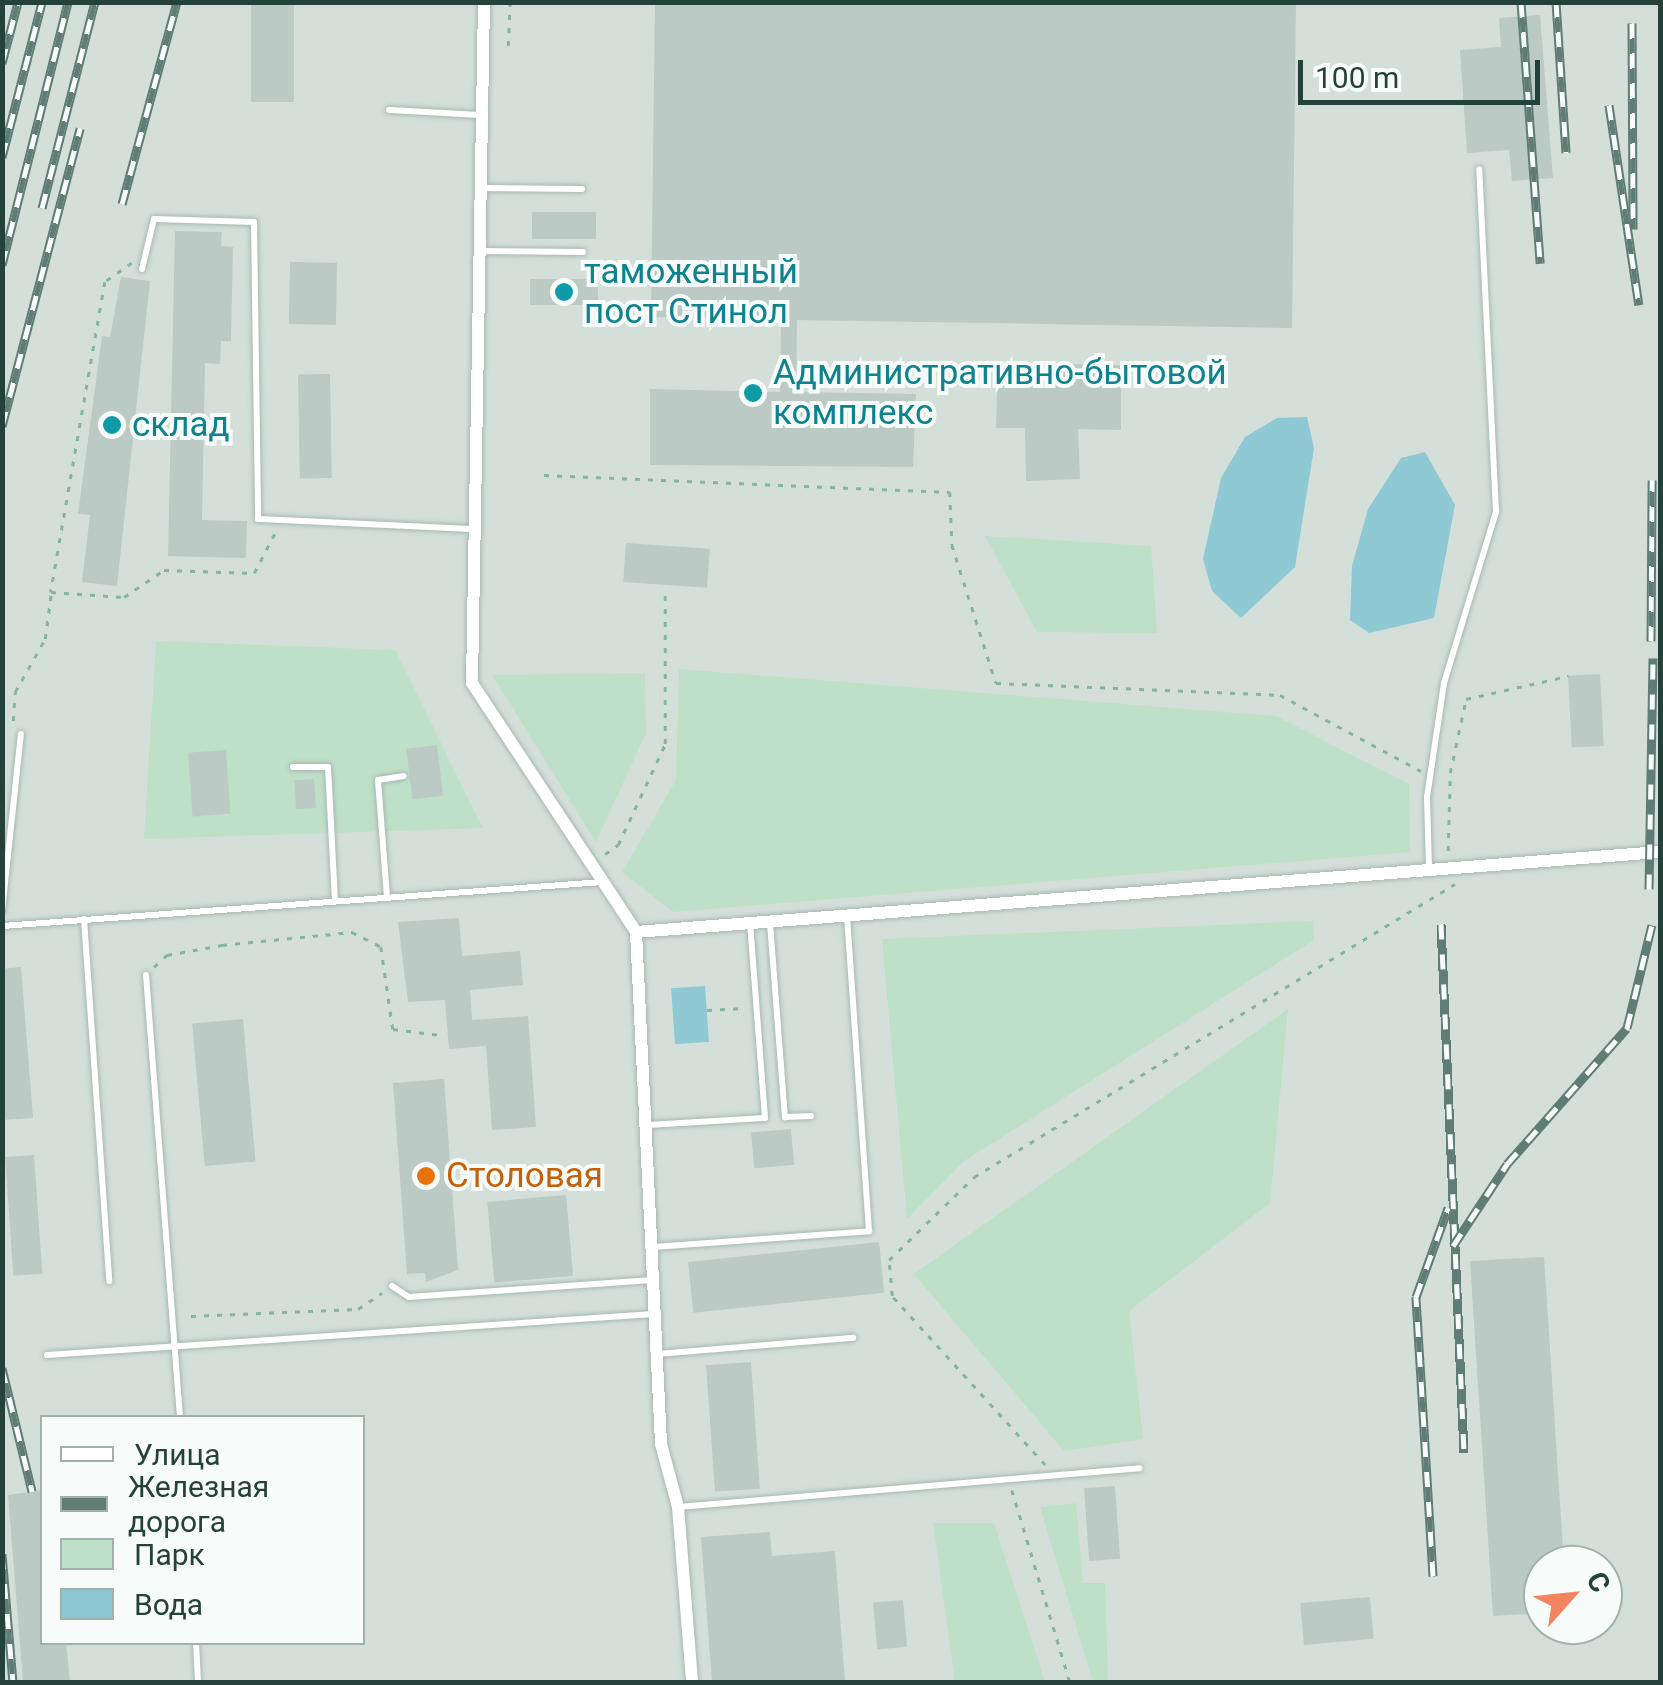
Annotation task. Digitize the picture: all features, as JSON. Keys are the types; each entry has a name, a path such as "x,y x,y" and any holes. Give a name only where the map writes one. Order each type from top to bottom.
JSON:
{"street":[{"path":"484,2 472,684 636,932 661,1444 678,1507 692,1682"},
{"path":"636,932 1660,852"}],"lane":[{"path":"389,110 482,115"},
{"path":"1429,870 1430,776 1444,683 1496,512 1478,169"},
{"path":"481,188 582,189"},
{"path":"142,268 154,219 254,222 258,519 475,529"},
{"path":"480,251 583,252"},
{"path":"2,911 21,734"},
{"path":"294,767 328,767 335,901"},
{"path":"387,897 378,780 404,776"},
{"path":"2,926 604,882"},
{"path":"652,1247 869,1231 846,915"},
{"path":"84,919 108,1281"},
{"path":"770,921 785,1117 812,1116"},
{"path":"646,1125 765,1118 750,923"},
{"path":"146,975 180,1415"},
{"path":"392,1286 409,1298 653,1280"},
{"path":"47,1356 176,1344 655,1314"},
{"path":"657,1354 852,1338"},
{"path":"678,1507 1139,1468"},
{"path":"196,1645 198,1682"}],"path":[{"path":"508,46 510,2"},
{"path":"14,720 14,692 45,638 106,282 146,254"},
{"path":"544,475 950,492 952,544 996,683 1280,695 1430,776 1450,772"},
{"path":"51,592 124,598 164,570 254,574 281,520"},
{"path":"592,864 618,845 665,744 665,593"},
{"path":"1467,854 1448,856 1450,772 1466,699 1568,676"},
{"path":"1054,1475 892,1296 889,1260 974,1177 1440,886 1458,884"},
{"path":"146,975 167,955 306,931 352,932 381,947 393,1028 440,1036"},
{"path":"707,1010 756,1007"},
{"path":"190,1316 358,1309 392,1286"},
{"path":"1009,1479 1070,1682"}],"shaded area":[{"path":"3,3 1660,3 1660,1682 3,1682"}],"green space":[{"path":"985,536 1151,546 1157,633 1037,632"},
{"path":"156,641 395,650 483,828 144,839"},
{"path":"679,669 1276,716 1409,784 1410,852 673,912 622,872 676,780"},
{"path":"645,673 646,733 596,842 492,675"},
{"path":"1313,921 1314,940 964,1161 907,1219 882,939"},
{"path":"1288,1009 1270,1203 1129,1311 1143,1439 1064,1451 914,1274"},
{"path":"1076,1503 1083,1583 1105,1583 1108,1682 1093,1682 1040,1507"},
{"path":"933,1523 994,1523 1045,1682 955,1682"}],"water":[{"path":"1307,417 1314,448 1295,567 1241,618 1212,591 1203,559 1221,478 1245,437 1277,418"},
{"path":"1425,452 1455,505 1434,618 1369,633 1350,620 1352,566 1368,509 1401,458"},
{"path":"705,986 709,1042 675,1044 671,988"}],"building":[{"path":"251,2 294,2 294,102 251,102"},
{"path":"655,2 1296,2 1292,328 797,320 796,392 916,394 913,467 650,465 650,389 780,392 781,319 651,317"},
{"path":"1540,15 1553,178 1512,181 1509,150 1467,153 1460,50 1501,47 1499,18"},
{"path":"532,212 596,212 596,239 532,239"},
{"path":"175,231 222,232 221,246 233,247 231,341 221,341 220,364 205,363 202,520 247,521 246,558 168,556"},
{"path":"290,262 337,263 336,325 289,324"},
{"name":"склад","path":"121,277 150,281 117,586 82,582 90,515 78,514 102,336 110,337"},
{"name":"таможенный пост Стинол","path":"530,279 598,279 598,305 530,305"},
{"path":"998,363 1121,365 1121,430 1078,429 1080,479 1026,481 1025,428 996,428"},
{"path":"330,374 332,478 300,479 298,375"},
{"path":"626,543 710,549 707,588 623,582"},
{"path":"1600,674 1604,746 1572,748 1568,676"},
{"path":"437,745 443,796 412,799 406,749"},
{"path":"226,750 230,814 193,816 188,753"},
{"path":"314,779 316,808 296,809 294,780"},
{"path":"459,918 462,956 520,951 523,985 470,990 472,1020 528,1016 536,1127 492,1130 486,1046 449,1049 445,1000 408,1002 398,922"},
{"path":"21,967 33,1118 2,1120 2,969"},
{"path":"243,1019 255,1161 205,1166 192,1023"},
{"name":"Столовая","path":"444,1079 458,1270 426,1282 425,1273 407,1274 393,1083"},
{"path":"791,1129 794,1165 754,1168 751,1132"},
{"path":"34,1155 42,1274 13,1276 5,1157"},
{"path":"566,1195 573,1276 494,1283 487,1202"},
{"path":"879,1242 884,1293 693,1313 688,1262"},
{"path":"1544,1257 1563,1545 1523,1545 1523,1614 1493,1616 1470,1261"},
{"path":"751,1362 760,1489 715,1492 706,1365"},
{"path":"1115,1486 1120,1559 1089,1561 1084,1488"},
{"path":"40,1490 40,1645 66,1645 70,1682 23,1682 8,1495"},
{"path":"770,1532 772,1556 835,1551 845,1682 712,1682 701,1537"},
{"path":"1370,1597 1374,1639 1304,1645 1300,1603"},
{"path":"903,1600 907,1647 877,1649 873,1603"}],"railway":[{"path":"2,63 18,2"},
{"path":"2,157 42,2"},
{"path":"2,265 68,2"},
{"path":"42,208 95,2"},
{"path":"122,204 177,2"},
{"path":"1521,2 1540,263"},
{"path":"1556,2 1566,153"},
{"path":"1632,23 1633,229"},
{"path":"1609,105 1639,305"},
{"path":"2,426 80,128"},
{"path":"1651,641 1652,480"},
{"path":"1649,889 1653,658"},
{"path":"1441,924 1464,1452"},
{"path":"1453,1246 1507,1164 1627,1028 1652,925"},
{"path":"1433,1576 1416,1297 1448,1208"},
{"path":"2,1368 32,1491"},
{"path":"2,1554 13,1682"}],"place":[{"name":"таможенный пост Стинол","path":"564,292"},
{"name":"Административно-бытовой комплекс","path":"753,393"},
{"name":"склад","path":"112,425"},
{"name":"Столовая","path":"426,1176"}]}
